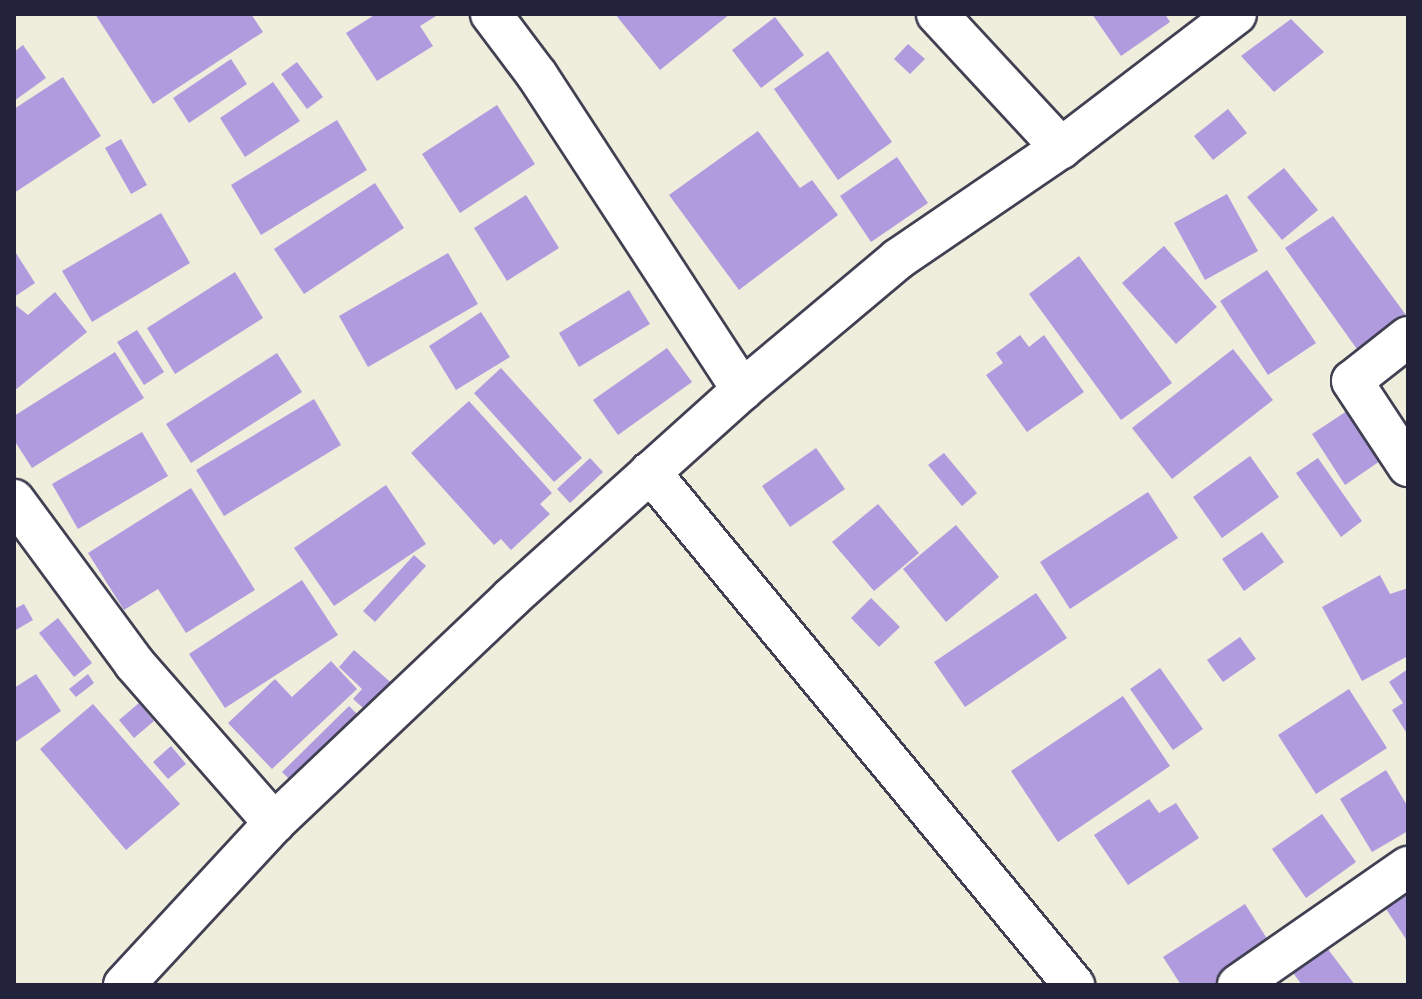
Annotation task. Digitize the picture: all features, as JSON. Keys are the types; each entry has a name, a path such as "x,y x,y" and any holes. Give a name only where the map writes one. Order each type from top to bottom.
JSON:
{"street":[{"path":"491,14 537,75 742,390"},
{"path":"937,14 1061,148"},
{"path":"124,985 274,823 742,390 898,259 1061,148 1236,14"},
{"path":"1408,337 1352,381 1408,466"},
{"path":"650,472 1074,985"},
{"path":"14,500 134,663 274,823"},
{"path":"1238,985 1408,867"}],"building":[{"path":"95,14 251,14 263,32 153,104"},
{"path":"376,14 436,16 420,26 433,46 377,81 346,33"},
{"path":"615,14 730,14 660,70"},
{"path":"1092,14 1165,14 1170,22 1121,56"},
{"path":"775,17 804,55 761,88 732,50"},
{"path":"1291,19 1324,52 1274,92 1241,56"},
{"path":"908,44 925,59 910,74 894,59"},
{"path":"23,45 46,78 14,101 14,52"},
{"path":"828,51 892,142 838,180 774,89"},
{"path":"231,59 247,84 189,123 173,98"},
{"path":"297,62 323,97 307,109 281,74"},
{"path":"63,77 101,136 14,193 14,109"},
{"path":"273,82 300,121 245,157 220,118"},
{"path":"497,105 535,164 460,213 422,154"},
{"path":"1228,109 1247,133 1213,160 1194,136"},
{"path":"337,120 367,170 261,235 231,185"},
{"path":"758,131 800,188 812,180 838,215 739,290 669,195"},
{"path":"121,139 147,185 131,194 105,148"},
{"path":"897,157 928,203 871,242 840,196"},
{"path":"1284,168 1318,210 1282,240 1247,197"},
{"path":"375,183 404,228 304,294 274,249"},
{"path":"1227,194 1258,251 1205,280 1174,223"},
{"path":"526,195 559,248 507,281 474,228"},
{"path":"161,213 190,263 92,322 62,271"},
{"path":"1333,216 1406,315 1359,352 1285,248"},
{"path":"1164,246 1217,307 1176,344 1122,283"},
{"path":"14,250 35,283 14,297"},
{"path":"448,253 478,304 368,367 339,316"},
{"path":"1079,256 1172,383 1121,420 1029,294"},
{"path":"1267,270 1316,343 1268,375 1220,301"},
{"path":"235,272 263,318 175,374 147,328"},
{"path":"629,290 650,324 579,367 559,333"},
{"path":"55,292 87,332 14,391 14,304 28,315"},
{"path":"481,312 510,357 456,390 429,346"},
{"path":"137,330 164,372 144,385 117,342"},
{"path":"1020,335 1029,347 1044,335 1084,392 1027,432 986,375 1003,363 996,353"},
{"path":"667,348 692,382 618,435 593,400"},
{"path":"1233,349 1273,400 1172,479 1132,428"},
{"path":"115,352 144,398 32,468 14,440 14,416"},
{"path":"277,353 302,392 191,463 166,424"},
{"path":"501,368 582,458 554,482 474,393"},
{"path":"314,399 341,445 224,516 196,470"},
{"path":"469,401 552,493 540,504 550,514 511,550 501,539 494,545 411,453"},
{"path":"1353,407 1386,457 1345,485 1312,434"},
{"path":"142,432 168,476 78,529 52,484"},
{"path":"816,448 845,489 790,527 762,486"},
{"path":"944,453 977,493 962,506 928,465"},
{"path":"1250,456 1279,497 1222,538 1193,497"},
{"path":"590,458 603,472 570,503 557,489"},
{"path":"1318,458 1362,521 1341,537 1296,473"},
{"path":"386,485 426,544 334,606 294,548"},
{"path":"191,488 255,590 186,633 158,589 124,610 88,553"},
{"path":"1148,492 1178,538 1070,609 1040,562"},
{"path":"878,504 919,553 874,591 832,542"},
{"path":"956,525 999,577 946,622 903,569"},
{"path":"1262,532 1284,562 1244,591 1222,559"},
{"path":"414,555 426,566 375,622 363,611"},
{"path":"1380,575 1390,594 1408,588 1408,656 1362,681 1322,607"},
{"path":"302,580 338,635 225,708 189,654"},
{"path":"1036,593 1067,638 965,707 934,662"},
{"path":"871,598 900,627 879,647 851,618"},
{"path":"24,604 33,620 14,631 14,609"},
{"path":"58,618 92,663 74,677 39,633"},
{"path":"1240,637 1256,659 1223,682 1207,660"},
{"path":"354,650 396,687 371,715 353,699 362,689 339,667"},
{"path":"331,661 357,689 272,769 228,723 275,679 292,697"},
{"path":"1160,668 1203,729 1173,750 1130,689"},
{"path":"1408,669 1408,735 1392,710 1403,703 1389,682"},
{"path":"36,674 61,711 14,743 14,688"},
{"path":"88,674 94,683 76,697 69,689"},
{"path":"1349,689 1387,748 1316,794 1278,735"},
{"path":"1123,696 1170,766 1058,842 1011,771"},
{"path":"139,703 154,721 134,738 119,720"},
{"path":"93,704 180,804 126,850 40,749"},
{"path":"349,706 363,720 296,786 282,772"},
{"path":"171,746 186,764 168,779 153,762"},
{"path":"1386,770 1408,807 1408,831 1372,852 1340,799"},
{"path":"1149,799 1159,813 1176,803 1199,838 1128,885 1094,835"},
{"path":"1322,814 1356,862 1306,898 1272,849"},
{"path":"1408,872 1408,942 1376,894"},
{"path":"1245,904 1273,948 1215,985 1181,985 1163,957"},
{"path":"1321,940 1355,985 1302,985 1288,966"}]}
